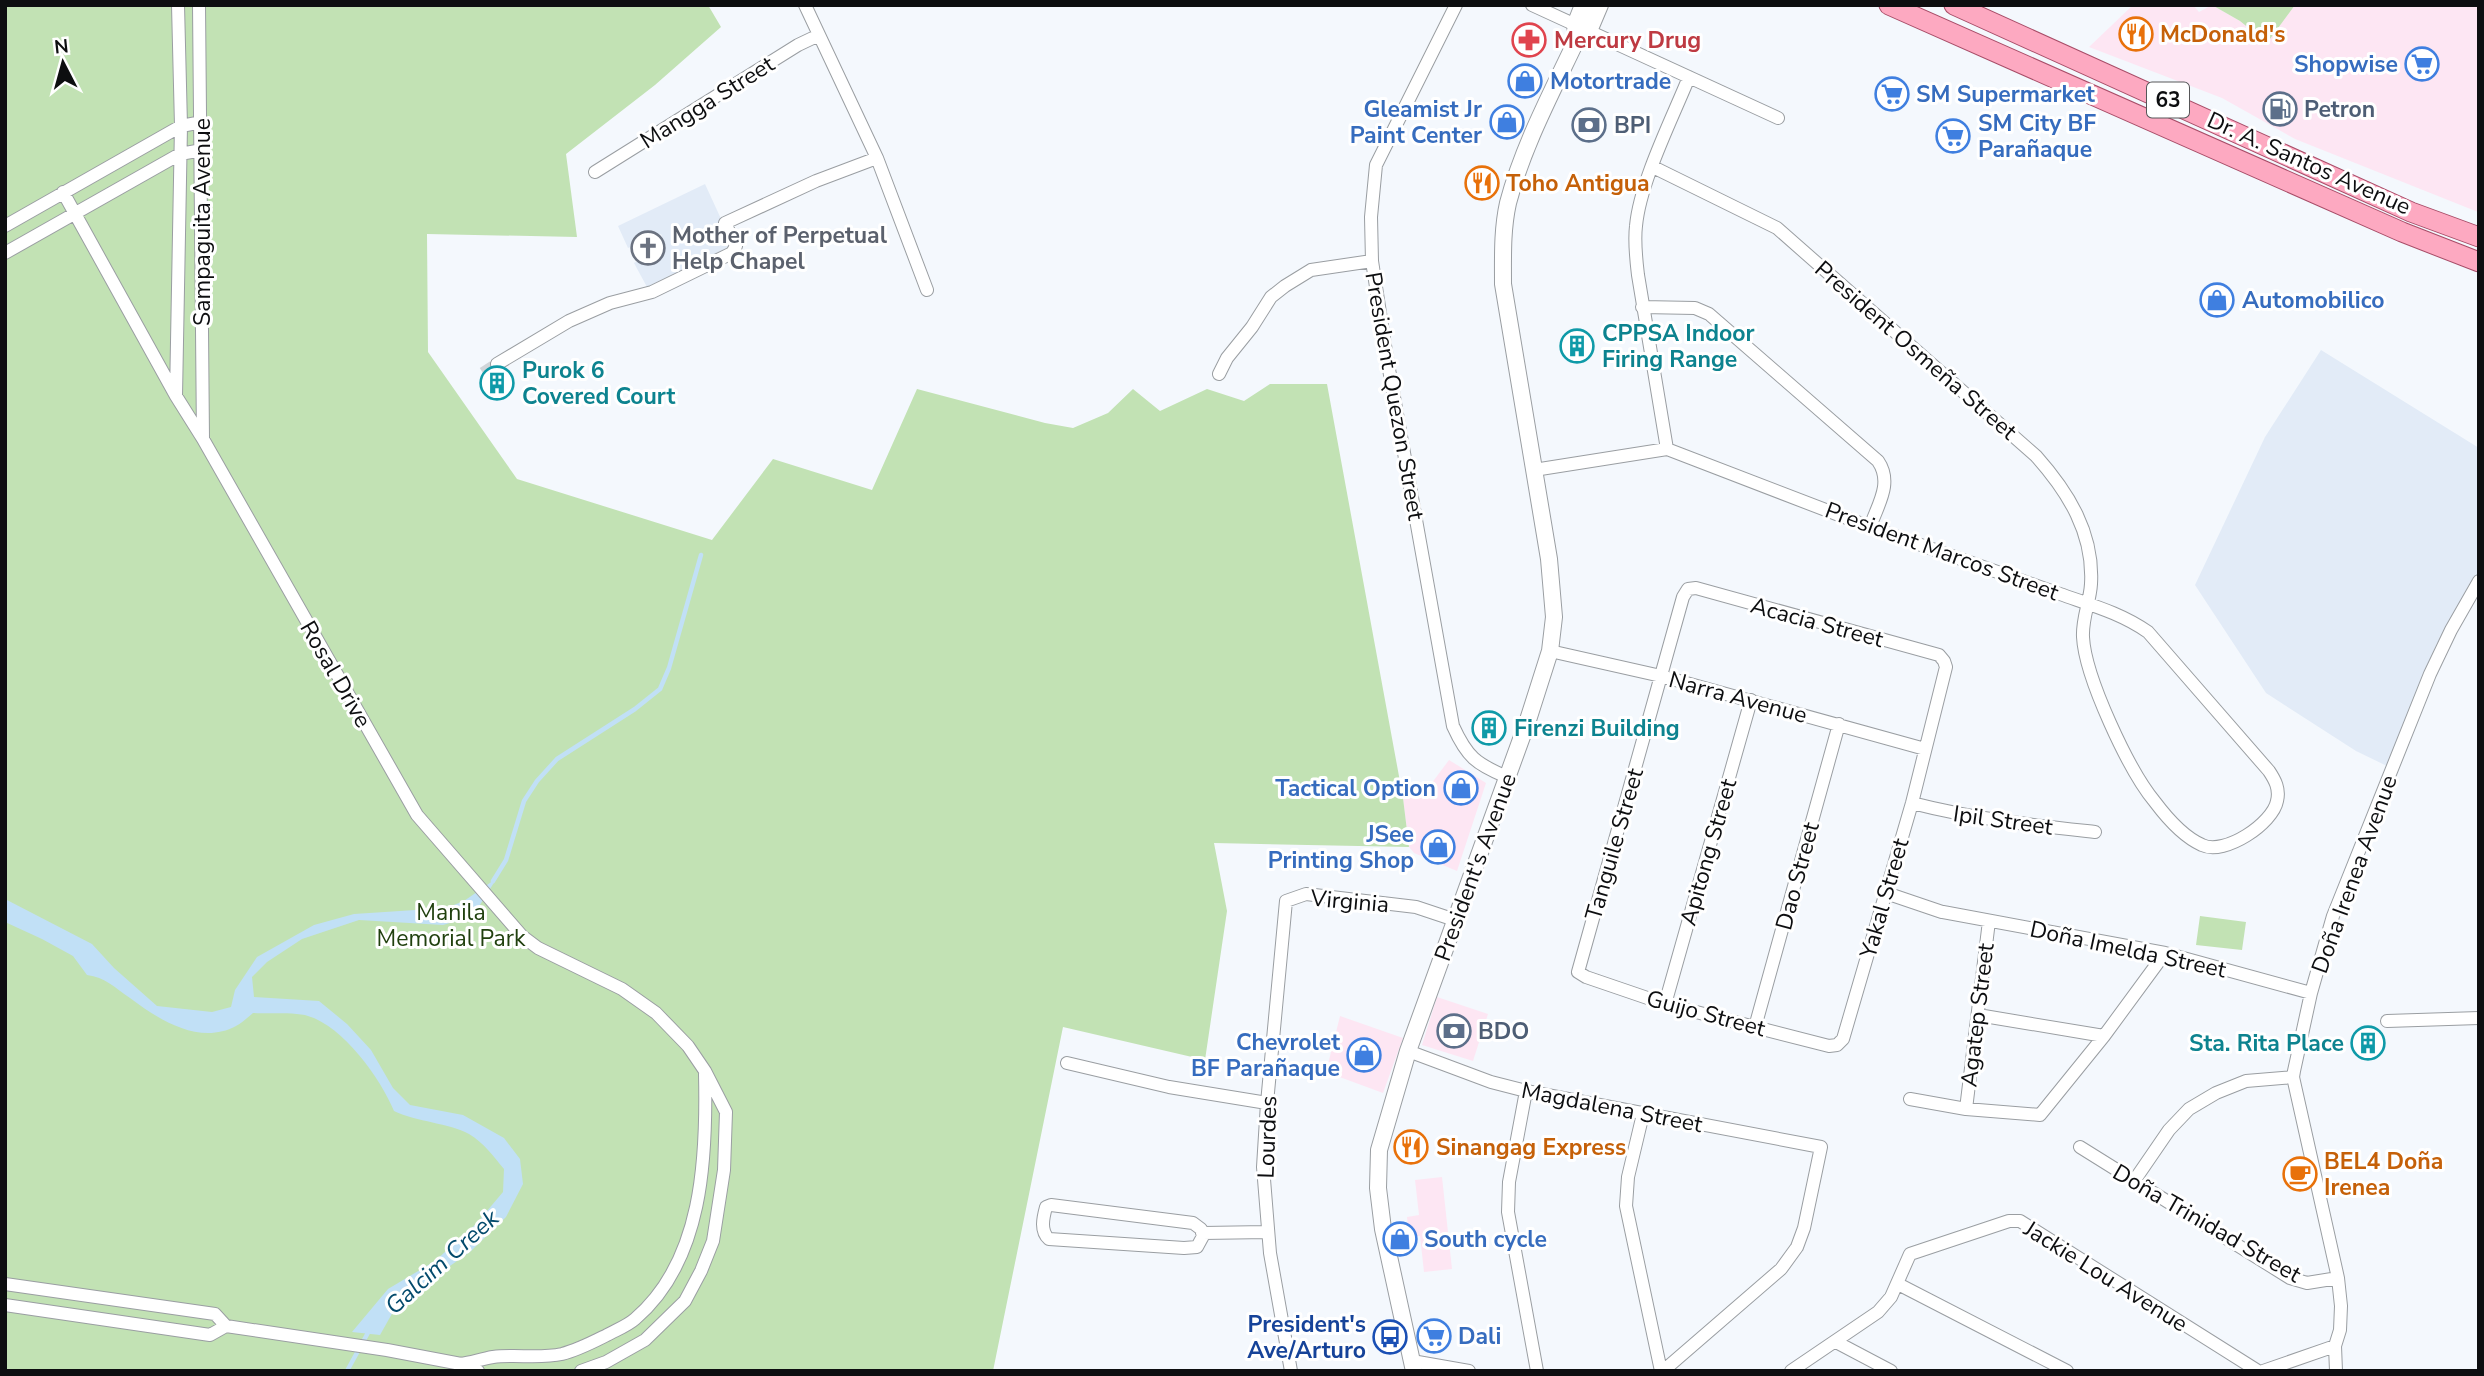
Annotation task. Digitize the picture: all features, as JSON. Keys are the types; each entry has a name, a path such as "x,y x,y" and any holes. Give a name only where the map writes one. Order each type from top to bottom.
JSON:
{"main road":[{"name":"Dr. A. Santos Avenue","path":"1889,5 2402,232 2477,257"},
{"name":"Dr. A. Santos Avenue","path":"1954,5 2411,212 2479,237"}],"street":[{"name":"Sampaguita Avenue","path":"176,396 181,126 178,5"},
{"name":"Sampaguita Avenue","path":"199,5 203,439"},
{"path":"805,5 877,158 927,290"},
{"name":"President Quezon Street","path":"1456,5 1376,165 1371,216 1372,261 1453,726 1464,749 1483,767 1507,777"},
{"path":"1532,5 1580,32 1689,77 1778,118"},
{"name":"President's Avenue","path":"1580,32 1583,5"},
{"name":"President's Avenue","path":"1413,1366 1383,1230 1378,1188 1379,1150 1408,1051 1528,720 1550,651 1554,617 1552,587 1503,284 1503,243 1508,205 1539,120 1580,32 1600,5"},
{"name":"Mangga Street","path":"595,172 819,35"},
{"path":"1667,449 1642,307 1635,249 1636,224 1640,202 1689,77"},
{"path":"5,226 181,126 202,122"},
{"path":"5,253 180,154 202,150"},
{"path":"497,364 569,321 610,303 652,292 732,253 736,246 725,223 816,181 877,158"},
{"name":"President Osmeña Street","path":"1653,167 1777,228 2036,456 2071,499 2089,547 2091,588 2086,603 2083,636 2085,654 2115,733 2138,779 2154,802 2178,828 2203,846 2215,848"},
{"name":"Rosal Drive","path":"63,192 176,396 417,815 522,936 538,948 622,989 656,1013 688,1046 705,1071 726,1112 724,1170 713,1241 685,1301 645,1340 606,1362 581,1371"},
{"path":"1219,374 1227,358 1271,298 1285,286 1311,270 1372,261"},
{"path":"1642,307 1695,308 1709,314 1878,461 1885,471 1885,486 1870,527"},
{"name":"President Marcos Street","path":"1534,470 1667,449 1870,527 2129,619 2148,632 2276,781 2277,804 2271,814 2236,843 2215,848"},
{"name":"Doña Irenea Avenue","path":"2336,1371 2335,1346 2340,1330 2341,1306 2338,1278 2293,1077 2311,993 2333,916 2430,674 2479,581"},
{"name":"Acacia Street","path":"1661,676 1683,597 1688,589 1939,655 1946,667 1925,749"},
{"name":"Narra Avenue","path":"1550,651 1661,676 1925,749"},
{"name":"Tanguile Street","path":"1578,972 1661,676"},
{"name":"Apitong Street","path":"1665,1004 1751,700"},
{"name":"Dao Street","path":"1755,1027 1839,724"},
{"name":"Yakal Street","path":"1837,1045 1843,1039 1912,803 1925,749"},
{"name":"Ipil Street","path":"1912,803 1989,820 2095,832"},
{"name":"Doña Imelda Street","path":"1886,893 1942,912 2165,953 2311,993"},
{"name":"Virginia","path":"1286,901 1306,894 1416,907 1455,920"},
{"name":"Lourdes","path":"1286,901 1263,1167 1267,1232 1291,1371"},
{"name":"Agatep Street","path":"1966,1109 1989,921"},
{"path":"1910,1100 1966,1109 2040,1115 2104,1036 2165,953"},
{"name":"Guijo Street","path":"1578,972 1665,1004 1829,1046 1837,1045"},
{"path":"1978,1015 2104,1036"},
{"path":"2387,1021 2479,1018"},
{"name":"Magdalena Street","path":"1408,1051 1491,1082 1526,1091 1821,1147 1804,1228 1797,1247 1781,1269 1662,1371"},
{"path":"1068,1063 1169,1087 1267,1103"},
{"path":"461,1364 494,1357 535,1358 565,1353 634,1321 664,1288 689,1237 701,1172 705,1071"},
{"path":"2134,1181 2169,1129 2189,1109 2216,1093 2246,1081 2293,1077"},
{"path":"1526,1091 1509,1182 1508,1212 1537,1371"},
{"path":"1643,1114 1628,1177 1626,1206 1662,1371"},
{"name":"Doña Trinidad Street","path":"2080,1147 2290,1278 2307,1283 2338,1278"},
{"path":"1051,1205 1192,1223 1200,1227 1203,1233 1202,1240 1195,1247 1156,1247 1049,1239 1043,1223 1046,1207 1051,1205"},
{"name":"Jackie Lou Avenue","path":"1791,1371 1878,1312 1891,1297 1910,1254 2009,1221 2020,1221 2260,1371 2335,1346"},
{"path":"1203,1233 1267,1232"},
{"path":"1898,1283 2067,1371"},
{"path":"5,1284 215,1314 226,1326"},
{"path":"5,1304 210,1335 226,1326 387,1350 461,1364 478,1371"},
{"path":"1836,1342 1891,1371"},
{"path":"1413,1366 1469,1371"}],"shaded area":[{"path":"2133,5 2193,5 2199,12 2212,5 2240,21 2267,42 2295,5 2479,5 2479,216 2478,212 2295,139 2222,98 2089,47"},
{"path":"705,184 733,245 647,287 634,263 666,247 661,234 628,248 618,226"},
{"path":"2321,350 2479,448 2479,571 2436,645 2387,766 2356,751 2266,693 2195,585 2265,437"},
{"path":"1449,760 1486,783 1457,871 1414,853 1409,847 1403,798 1422,796"},
{"name":"BDO","path":"1437,997 1488,1014 1473,1061 1422,1045"},
{"name":"Chevrolet BF Parañaque","path":"1340,1016 1403,1038 1383,1093 1326,1072"},
{"path":"1442,1177 1452,1269 1424,1272 1420,1236 1409,1237 1407,1217 1419,1215 1415,1180"}],"green space":[{"name":"Manila Memorial Park","path":"5,5 708,5 721,27 655,85 566,154 577,237 427,234 428,352 517,479 712,540 773,459 872,490 917,389 1073,428 1108,413 1133,389 1160,411 1207,389 1244,401 1270,384 1327,384 1403,798 1409,847 1214,843 1227,911 1205,1060 1063,1027 993,1371 5,1371"},
{"path":"2212,5 2295,5 2267,43 2240,21"},
{"path":"2200,916 2246,922 2242,950 2196,945"}],"water":[{"path":"497,878 476,911 460,920 443,925 359,920 302,939 267,962 252,977 254,997 319,1001 347,1024 371,1050 393,1088 410,1105 463,1115 504,1138 520,1159 523,1184 506,1217 471,1251 398,1303 380,1335 352,1332 388,1289 435,1261 476,1224 503,1192 504,1169 488,1150 461,1130 394,1111 380,1084 359,1055 321,1022 303,1015 253,1013 238,1025 222,1031 208,1033 180,1027 153,1014 105,981 87,975 73,956 5,922 5,899 92,944 114,968 157,1006 212,1012 231,1007 235,990 257,957 314,925 354,914 446,908 464,901"}],"waterway":[{"path":"493,881 506,860 524,801 537,781 557,759 635,709 660,689 669,668 701,555"},
{"name":"Galcim Creek","path":"347,1371 370,1329"}],"tunnel":[{"path":"483,373 497,364"}],"place":[{"name":"McDonald's","path":"2136,34"},
{"name":"Mercury Drug","path":"1529,40"},
{"name":"Shopwise","path":"2422,64"},
{"name":"Motortrade","path":"1525,81"},
{"name":"SM Supermarket","path":"1892,94"},
{"name":"Petron","path":"2280,109"},
{"name":"Gleamist Jr Paint Center","path":"1507,122"},
{"name":"BPI","path":"1589,125"},
{"name":"SM City BF Parañaque","path":"1953,136"},
{"name":"Toho Antigua","path":"1482,183"},
{"name":"Mother of Perpetual Help Chapel","path":"648,248"},
{"name":"Automobilico","path":"2217,300"},
{"name":"CPPSA Indoor Firing Range","path":"1577,346"},
{"name":"Purok 6 Covered Court","path":"497,383"},
{"name":"Firenzi Building","path":"1489,728"},
{"name":"Tactical Option","path":"1461,788"},
{"name":"JSee Printing Shop","path":"1438,847"},
{"name":"BDO","path":"1454,1031"},
{"name":"Sta. Rita Place","path":"2368,1043"},
{"name":"Chevrolet BF Parañaque","path":"1364,1055"},
{"name":"Sinangag Express","path":"1411,1147"},
{"name":"BEL4 Doña Irenea","path":"2300,1174"},
{"name":"South cycle","path":"1400,1239"},
{"name":"Dali","path":"1434,1336"},
{"name":"President's Ave/Arturo","path":"1390,1337"}]}
